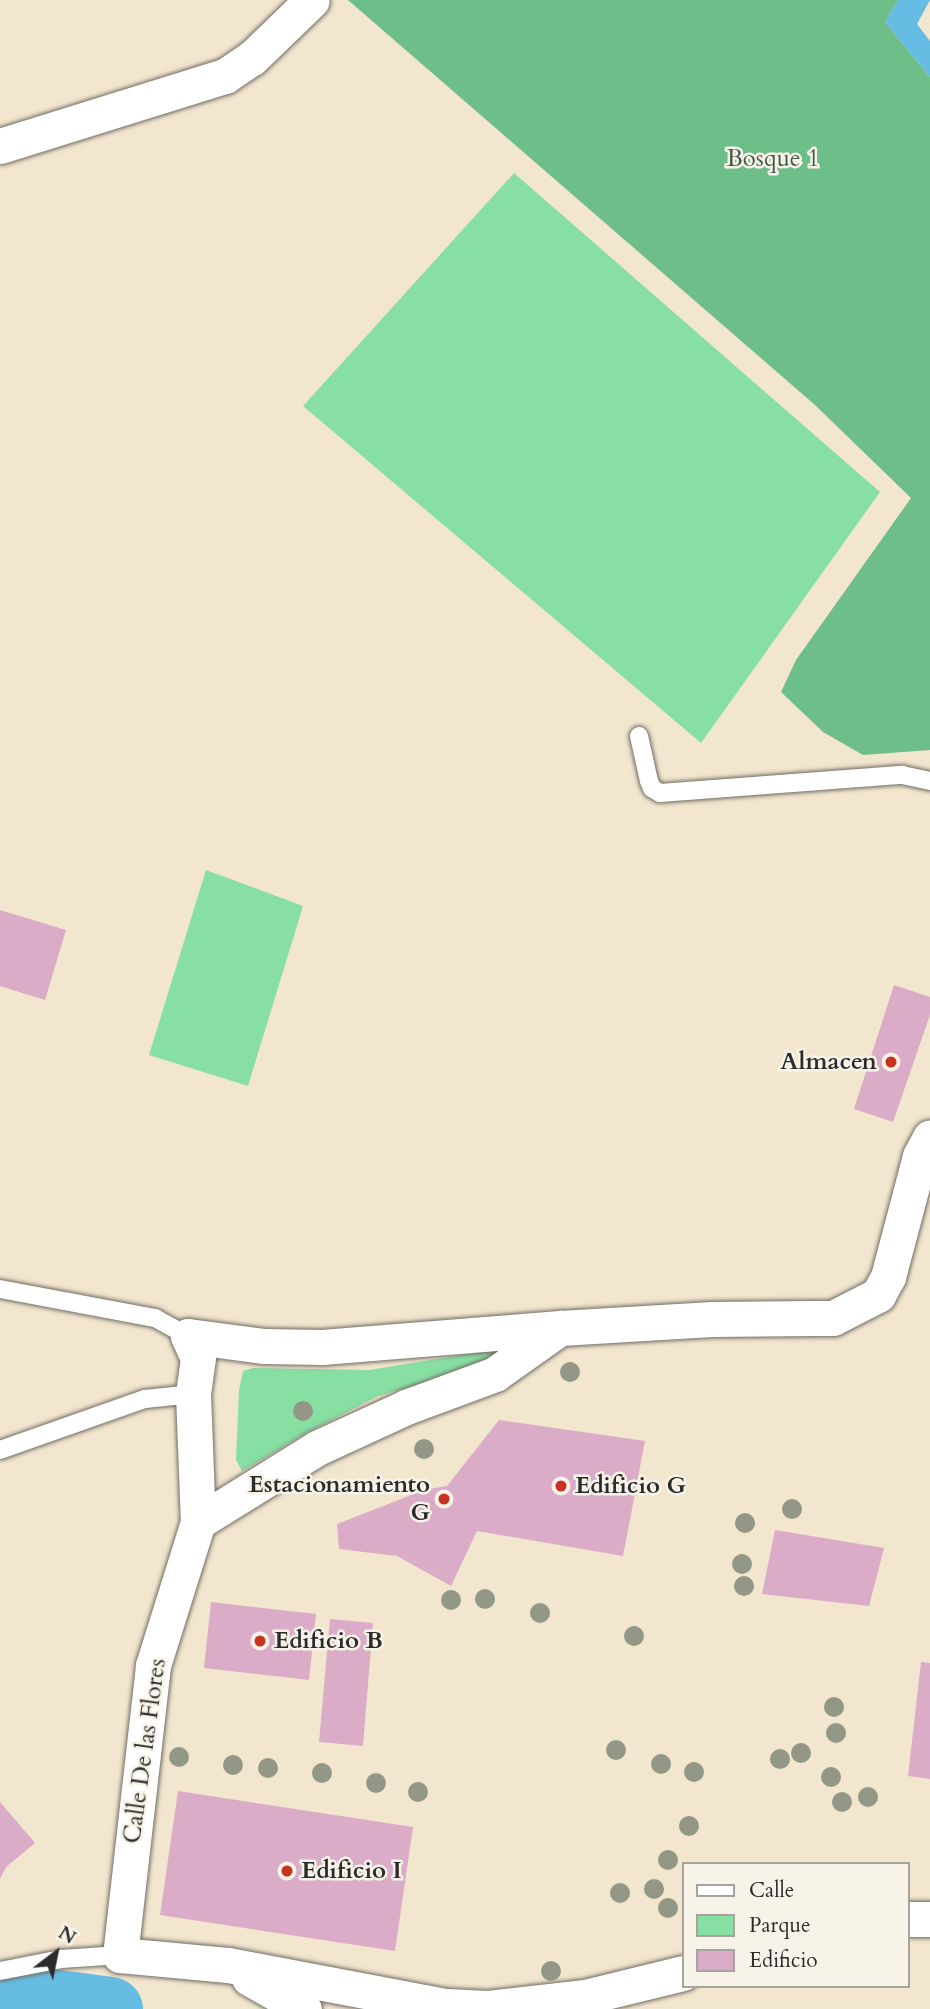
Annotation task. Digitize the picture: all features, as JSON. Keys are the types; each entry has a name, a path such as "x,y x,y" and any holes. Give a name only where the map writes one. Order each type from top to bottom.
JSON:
{"street":[{"path":"0,146 225,76 252,58 312,0"},
{"path":"188,1336 264,1346 322,1347 712,1319 833,1318 850,1312 878,1295 888,1277 920,1156 930,1137"},
{"path":"198,1522 317,1448 406,1407 495,1374 559,1328"},
{"name":"Calle De las Flores","path":"120,1955 153,1666 198,1522 193,1394 198,1358 188,1336"},
{"path":"909,1919 930,1919"},
{"path":"120,1955 228,1965 446,2006 488,2008 583,2003 682,1973"},
{"path":"228,1965 304,2009"}],"lane":[{"path":"639,736 649,781 652,788 660,793 902,775 930,781"},
{"path":"0,1289 155,1318 188,1336"},
{"path":"0,1450 145,1399 193,1394"},
{"path":"0,1971 61,1959 120,1955"}],"green space":[{"name":"Bosque 1","path":"348,0 898,0 885,22 930,77 930,750 863,755 823,732 781,692 796,660 911,498 815,405"},
{"path":"514,173 880,492 701,743 303,406"},
{"path":"206,870 303,906 248,1086 149,1055"},
{"path":"517,1346 490,1364 378,1396 306,1433 242,1471 236,1460 239,1390 243,1371 253,1368 369,1370"}],"water":[{"path":"898,0 930,0 917,24 930,41 930,77 885,22"}],"building":[{"path":"0,910 66,930 45,1000 0,986"},
{"name":"Almacen","path":"894,985 930,997 930,1015 893,1122 854,1109"},
{"name":"Edificio G","path":"499,1420 645,1441 623,1556 477,1531 451,1586 397,1556 339,1549 337,1524 424,1490 447,1486"},
{"path":"775,1530 884,1548 869,1606 762,1594"},
{"name":"Edificio B","path":"211,1602 316,1614 309,1680 204,1668"},
{"path":"330,1619 373,1623 363,1746 319,1742"},
{"path":"921,1662 930,1663 930,1779 908,1776"},
{"name":"Edificio I","path":"178,1791 413,1827 395,1951 160,1915"},
{"path":"0,1802 35,1843 6,1867 0,1879"}],"waterway":[{"path":"0,1997 5,1995 110,2009"}],"place":[{"name":"Almacen","path":"891,1062"},
{"name":"Edificio G","path":"561,1486"},
{"name":"Estacionamiento G","path":"444,1499"},
{"name":"Edificio B","path":"260,1641"},
{"name":"Edificio I","path":"287,1871"}]}
